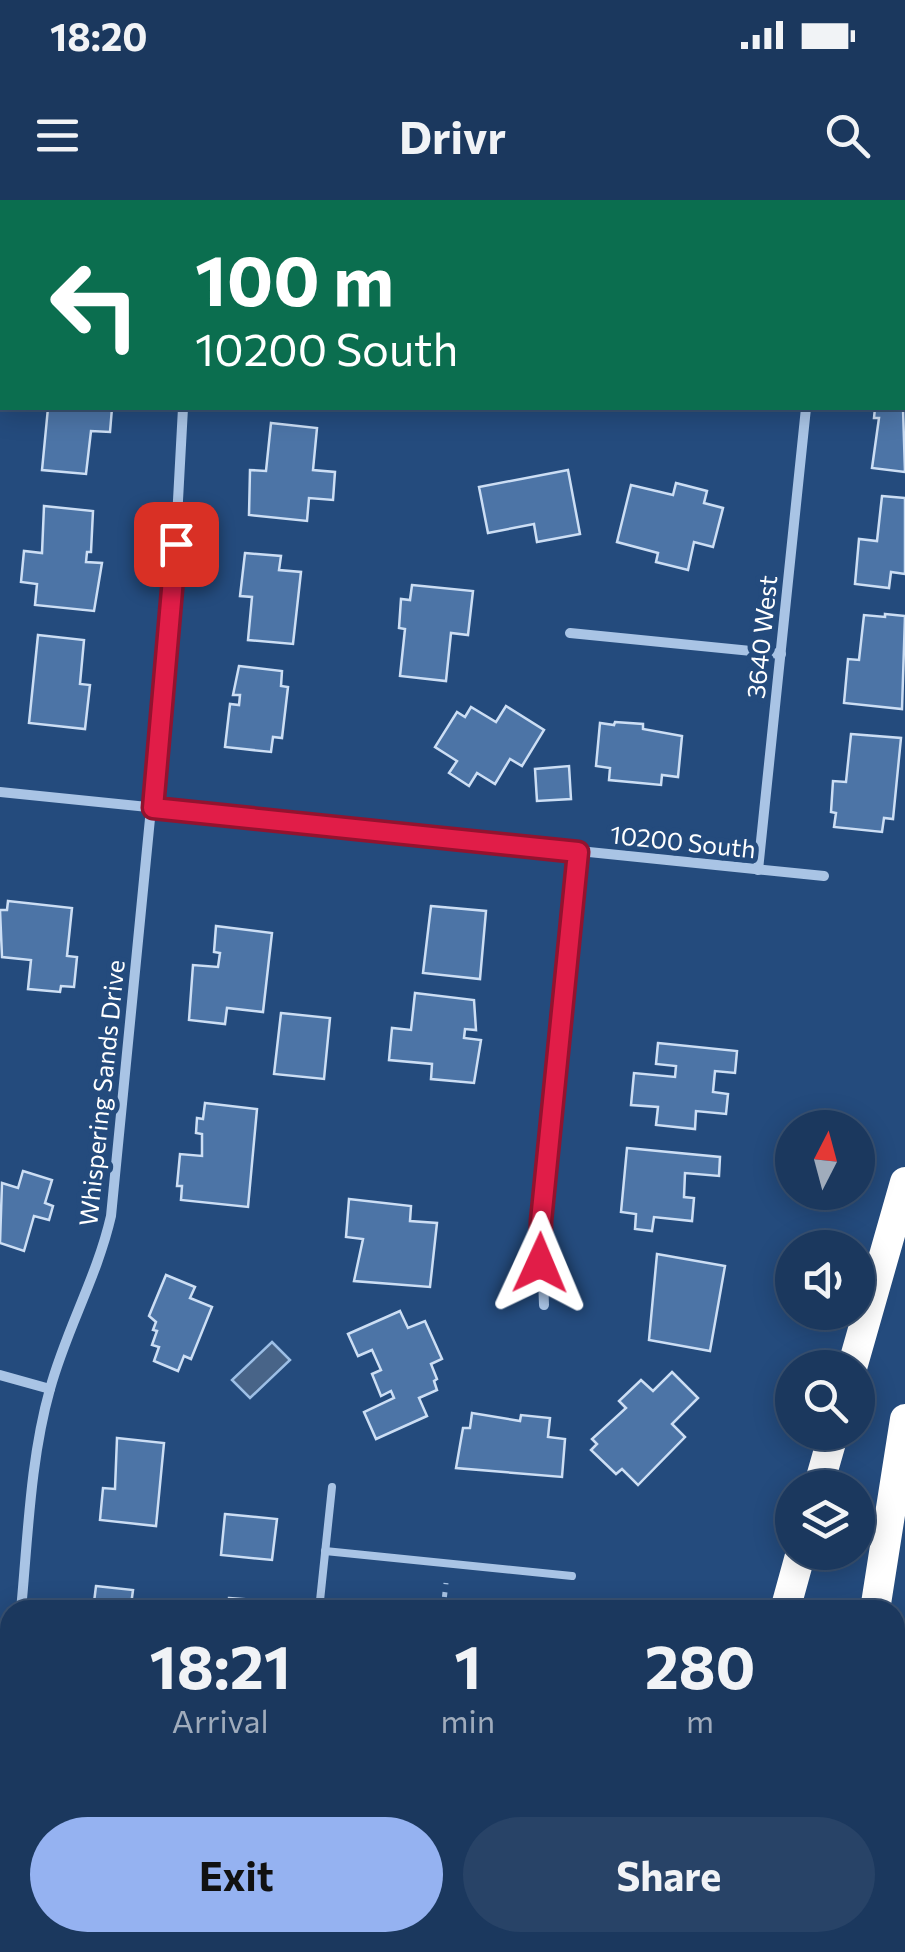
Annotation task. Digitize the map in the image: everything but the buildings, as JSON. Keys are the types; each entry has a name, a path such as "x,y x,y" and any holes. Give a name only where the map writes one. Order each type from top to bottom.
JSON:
{"highway":[{"path":"857,1350 905,1182"},
{"path":"877,1600 905,1419"},
{"path":"788,1600 795,1570"}],"street":[{"name":"Whispering Sands Drive","path":"22,1600 36,1459 50,1389 102,1258 111,1216 153,808 181,484 183,410"},
{"name":"3640 West","path":"758,870 806,410"},
{"path":"570,633 781,654"},
{"name":"10200 South","path":"0,792 824,876"},
{"path":"544,1305 541,1221 578,852"},
{"path":"0,1376 50,1389"}],"lane":[{"path":"320,1600 332,1486"},
{"path":"325,1550 572,1576"}],"path":[{"path":"445,1600 446,1583"}],"water":[{"path":"272,1342 290,1360 250,1398 232,1380"}],"route":[{"path":"176,544 153,808 578,852 540,1263"}]}
